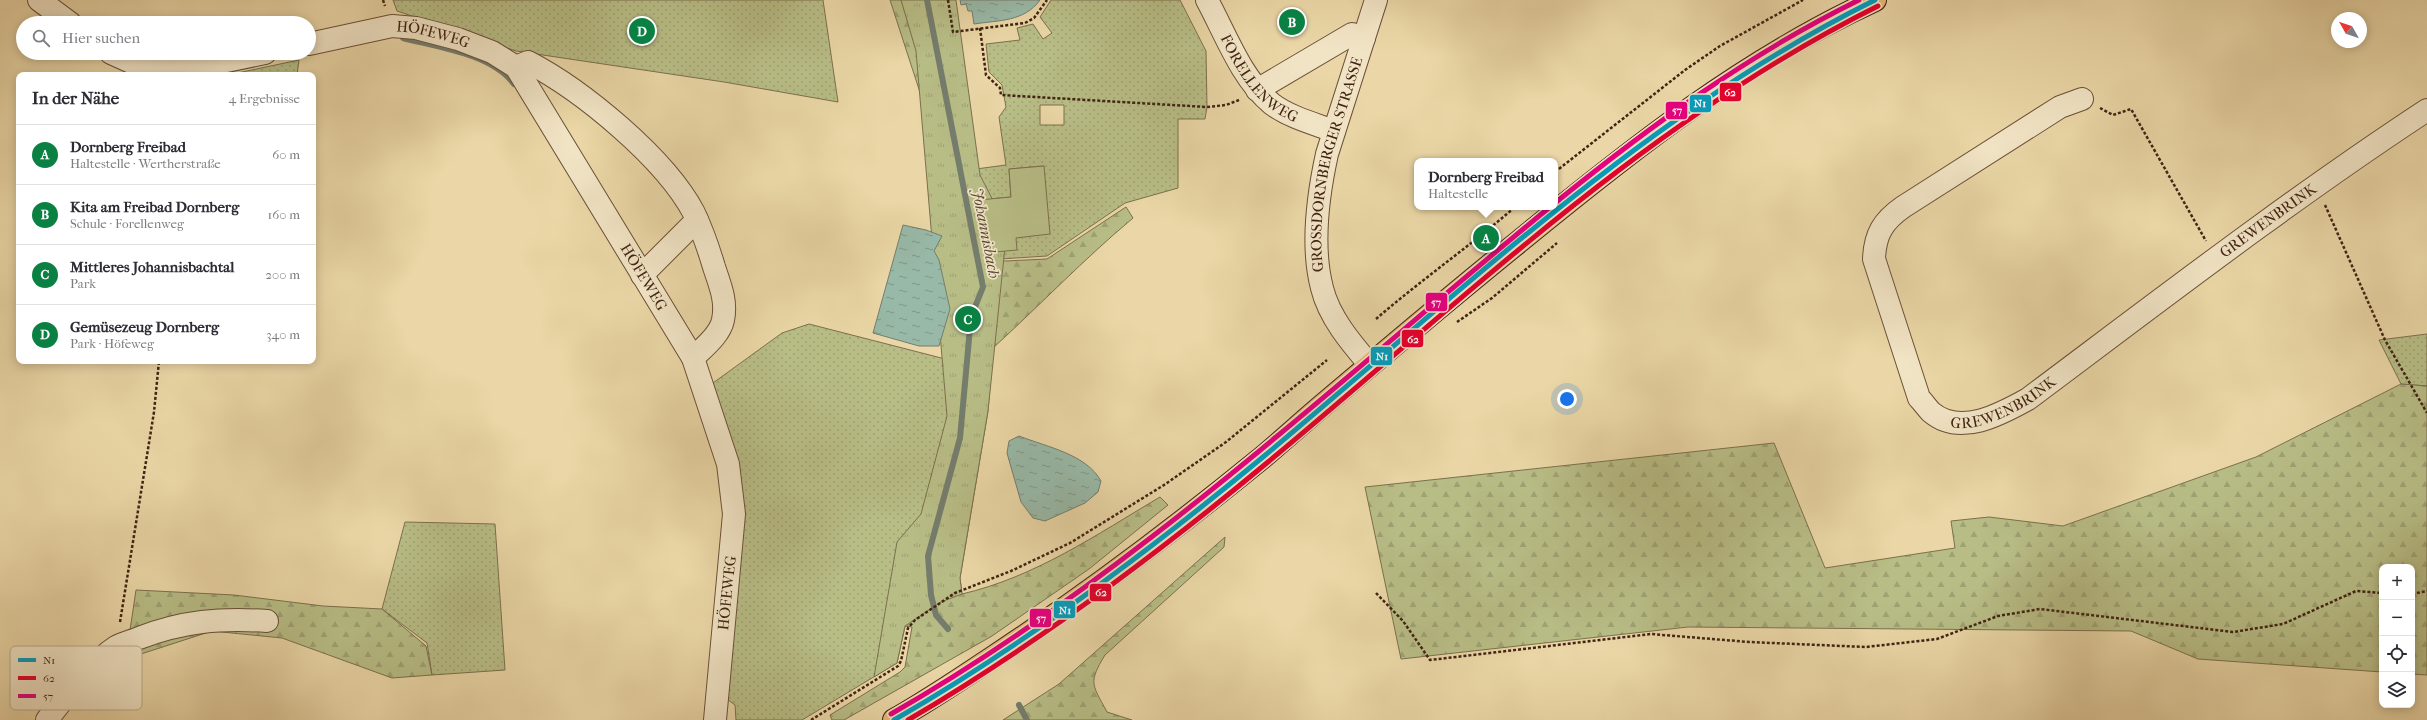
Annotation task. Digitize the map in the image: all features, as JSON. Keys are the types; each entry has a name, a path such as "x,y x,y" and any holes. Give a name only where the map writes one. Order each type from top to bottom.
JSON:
{"main road":[{"path":"1558,209 1678,118 1739,75 1812,31 1875,0"},
{"path":"894,720 1029,634 1089,591 1265,456 1370,365 1557,210"}],"street":[{"path":"39,0 61,16"},
{"name":"FORELLENWEG","path":"1207,0 1247,77 1257,90 1274,104 1290,113 1334,131"},
{"name":"GROSSDORNBERGER STRASSE","path":"1370,365 1350,342 1335,318 1321,281 1318,260 1322,176 1334,131 1376,0"},
{"name":"HÖFEWEG","path":"316,42 392,26 416,28 458,39 492,52 516,66 693,358 728,464 734,514 716,720"},
{"path":"1257,90 1352,34 1364,38"},
{"path":"126,60 151,71 179,71 232,60"},
{"path":"516,66 528,62 550,73 627,134 673,181 697,220 724,300 722,322 709,343 693,358"},
{"name":"GREWENBRINK","path":"2082,99 2060,107 1903,207 1890,216 1881,227 1874,244 1874,259 1919,398 1932,412 1942,418 1958,423 1977,421 1998,416 2028,399 2316,187 2427,110"},
{"path":"642,275 697,220"},
{"path":"117,646 158,630 196,621 228,619 267,621"},
{"path":"47,720 55,710"}],"path":[{"path":"948,0 953,32 1025,22 1034,18 1047,0"},
{"path":"1558,170 1685,70 1720,46 1803,0"},
{"path":"980,28 986,75 1000,88 1001,95 1207,107 1226,105 1257,90"},
{"path":"2082,99 2113,115 2131,109 2203,236"},
{"path":"2316,187 2385,340 2427,413"},
{"path":"1376,319 1428,276 1462,252 1511,210"},
{"path":"1455,324 1492,298 1557,243"},
{"path":"811,720 898,666 901,661 908,628 915,620 955,593 1012,572 1070,543 1164,485 1226,442 1327,360"},
{"path":"117,646 154,412 159,364"},
{"path":"1376,593 1404,621 1430,660 1651,634 1749,642 1866,647 1937,639 1998,616 2040,609 2233,632 2283,624 2356,591 2379,593"},
{"path":"2415,593 2427,591"}],"green space":[{"path":"393,0 823,0 838,102 724,82 516,51 397,11"},
{"path":"890,0 944,0 984,262 1047,259 1126,207 1133,218 993,348 988,411 960,578 962,594 989,587 1040,566 1088,540 1160,497 1168,505 1089,569 992,636 844,720 832,720 830,715 900,672 905,667 912,627 905,626 923,514 951,417 928,117"},
{"path":"901,0 956,0 980,175 1007,228 988,411 960,578 962,594 941,602 905,626 897,663 874,677 897,542 921,514 947,416 916,51"},
{"path":"1051,0 1180,0 1206,51 1207,107 1205,119 1178,119 1178,188 1125,203 1047,256 985,260 1016,238 1044,166 1009,169 1011,197 979,200 976,169 1006,165 999,117 1006,107 1002,85 989,72 986,44 1020,40 1017,28 1033,24 1043,39 1052,33 1040,17","holes":["1040,105 1064,105 1064,125 1040,125"]},
{"path":"299,60 297,72 242,72"},
{"path":"1044,166 1050,234 1016,238 1017,250 984,253 979,200 1011,197 1009,169"},
{"path":"809,324 953,361 951,417 897,663 802,720 736,720 735,705 727,699 734,450 713,383 782,333"},
{"path":"2427,334 2427,386 2401,384 2379,340"},
{"path":"2401,384 2427,386 2427,675 2415,674 2415,564 2379,564 2379,672 2198,659 2131,631 1688,627 1401,659 1365,487 1774,443 1825,568 1955,548 1951,521 1989,517 2063,526 2256,457"},
{"path":"405,522 495,524 505,670 432,675 427,643 382,609"},
{"path":"1225,537 1224,547 1105,655 1100,664 1094,678 1094,684 1107,712 1132,720 1003,720 1059,684"},
{"path":"136,590 234,595 323,606 382,609 426,646 432,675 392,678 282,638 212,631 142,654 142,646 135,646 129,637"}],"water":[{"path":"960,0 1040,0 1034,7 1019,16 1010,19 974,24 972,11 968,11 966,4 961,5"},
{"path":"903,225 926,230 942,236 934,251 939,260 950,309 939,346 919,346 873,333"},
{"path":"1019,436 1065,452 1086,464 1101,481 1098,492 1085,503 1045,521 1033,518 1021,502 1007,453 1009,441"}],"waterway":[{"name":"Johannisbach","path":"927,0 983,287 971,317 960,438 928,556 931,595 936,615 948,629"},
{"path":"403,38 463,53 478,59 492,65 514,84"},
{"name":"Johannisbach","path":"1019,705 1027,720"}],"transit line":[{"name":"57","path":"1558,201 1627,146 1701,93 1778,44 1859,0"},
{"name":"N1","path":"1558,208 1632,152 1710,97 1791,46 1875,0"},
{"name":"62","path":"908,720 1002,662 1093,598 1182,532 1341,401 1560,216 1636,158 1714,103 1794,52 1878,6"},
{"name":"57","path":"891,714 980,660 1066,601 1149,539 1311,408 1546,210"},
{"name":"N1","path":"894,720 990,661 1037,629 1175,528 1263,457 1556,210"}],"place":[{"name":"Kita am Freibad Dornberg","path":"1292,22"},
{"name":"Gemüsezeug Dornberg","path":"642,31"},
{"name":"Dornberg Freibad","path":"1486,238"},
{"name":"Mittleres Johannisbachtal","path":"968,319"}]}
